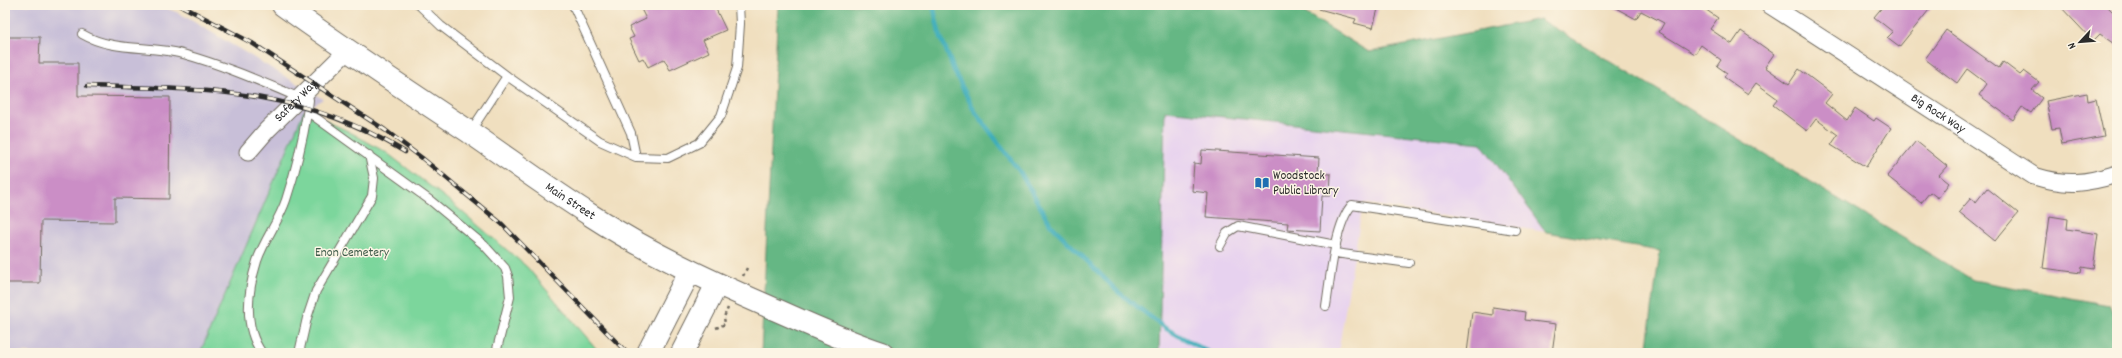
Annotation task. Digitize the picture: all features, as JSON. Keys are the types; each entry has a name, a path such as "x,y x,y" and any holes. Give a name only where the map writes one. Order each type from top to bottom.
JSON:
{"main road":[{"name":"Main Street","path":"283,5 347,51 469,132 528,174 593,217 642,246 717,284 823,330 882,353"},
{"path":"648,353 690,271"},
{"path":"682,353 717,284"}],"street":[{"name":"Big Rock Way","path":"1770,5 2034,176 2057,183 2092,182 2117,174"},
{"name":"Safety Way","path":"248,152 305,101 347,51"}],"lane":[{"path":"419,5 441,26 508,76 600,141 636,157 668,158 699,143 721,116 737,68 740,24 739,5"},
{"path":"573,5 631,133 636,157"},
{"path":"82,34 95,42 182,54 237,72 305,101 369,155 464,227 484,245 504,268 508,276 510,297 496,353"},
{"path":"469,132 508,76"},
{"path":"262,353 252,329 249,293 257,261 286,202 298,159 305,101"},
{"path":"298,353 316,291 372,196 374,178 369,155"},
{"path":"1326,306 1336,249 1345,212 1352,205 1514,230"},
{"path":"1220,246 1227,232 1238,226 1336,249 1409,263"}],"shaded area":[{"path":"5,5 157,5 179,13 323,99 304,111 200,353 5,353"},
{"path":"1165,111 1481,143 1546,232 1363,203 1338,353 1159,353"}],"green space":[{"path":"778,5 1292,5 1369,52 1540,19 1973,280 2109,305 2117,323 2117,353 1646,353 1660,251 1546,232 1481,143 1165,111 1159,353 761,353"},
{"name":"Enon Cemetery","path":"304,111 348,131 387,153 447,199 527,267 600,353 200,353"}],"building":[{"path":"639,5 714,5 726,30 703,40 709,52 670,70 664,59 648,67 643,58 639,60 629,39 634,37 629,27 646,19"},
{"path":"1320,5 1379,5 1373,28 1354,23 1356,19 1319,9"},
{"path":"1610,5 1699,5 1718,18 1710,29 1732,44 1741,31 1774,54 1765,67 1789,84 1799,69 1832,94 1825,103 1847,121 1855,108 1874,121 1876,118 1891,128 1866,167 1831,145 1838,135 1816,119 1807,131 1773,105 1778,99 1756,83 1748,94 1724,77 1727,73 1717,66 1721,60 1701,45 1695,54 1659,32 1664,23 1641,11 1636,19"},
{"path":"1884,5 1933,5 1899,47 1887,38 1893,32 1874,17"},
{"path":"2059,5 2106,5 2117,16 2117,46 2100,34 2093,41"},
{"path":"1946,30 1999,68 2003,62 2020,75 2024,71 2039,82 2032,90 2042,98 2031,113 2022,107 2013,120 1979,95 1987,84 1967,69 1957,83 1925,59"},
{"path":"5,37 40,37 39,63 78,63 78,96 170,97 169,199 115,198 115,222 41,221 40,283 5,283"},
{"path":"2087,93 2088,101 2096,99 2104,136 2062,144 2059,128 2052,129 2046,101"},
{"path":"1916,141 1947,166 1939,175 1949,183 1938,198 1930,192 1921,203 1887,176"},
{"name":"Woodstock Public Library","path":"1202,150 1319,158 1318,173 1331,174 1330,196 1322,196 1320,231 1287,229 1288,223 1206,217 1208,193 1192,191 1194,163 1201,164"},
{"path":"1987,188 2018,213 1995,241 1959,212 1971,198 1976,202"},
{"path":"2050,216 2068,219 2067,229 2098,234 2093,269 2082,267 2081,273 2043,268"},
{"path":"1493,307 1525,312 1524,320 1556,324 1552,353 1467,353 1472,312 1493,315"}],"waterway":[{"path":"933,5 939,32 955,73 974,110 1020,172 1051,225 1118,292 1165,328 1210,353"}],"railway":[{"path":"180,5 252,43 385,130 422,158 502,224 627,353"},
{"path":"87,86 212,91 251,96 290,104 328,115 366,131 405,152"}],"place":[{"name":"Woodstock Public Library","path":"1262,183"}]}
